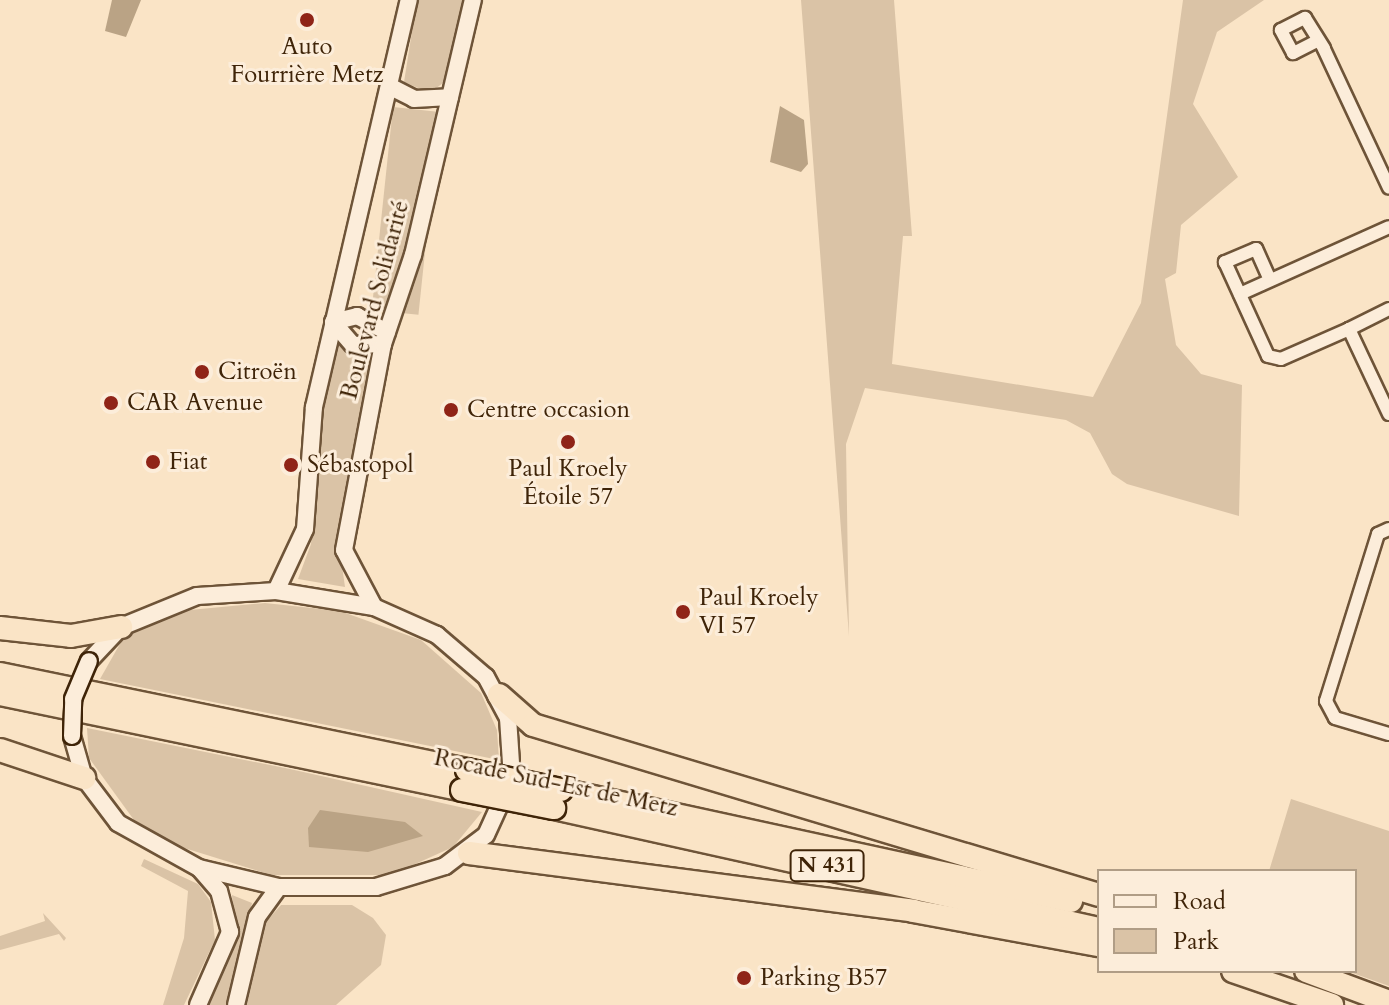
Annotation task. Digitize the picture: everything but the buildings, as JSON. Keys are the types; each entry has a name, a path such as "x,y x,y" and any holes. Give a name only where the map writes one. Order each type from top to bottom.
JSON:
{"highway":[{"path":"0,628 71,636 121,627"},
{"name":"Rocade Sud-Est de Metz","path":"0,674 464,780"},
{"name":"Rocade Sud-Est de Metz","path":"0,694 464,780 1097,908"},
{"path":"499,695 533,725 1097,894"},
{"path":"0,750 84,778"},
{"name":"Rocade Sud-Est de Metz","path":"558,799 1097,929"},
{"path":"469,853 913,911 1097,945"},
{"path":"1225,973 1265,982"},
{"path":"1239,973 1332,1005"},
{"path":"1311,973 1389,1002"}],"main road":[{"name":"Boulevard Solidarité","path":"276,591 305,529 312,418 409,0"},
{"name":"Boulevard Solidarité","path":"374,607 344,550 385,338 413,255 473,0"},
{"path":"389,86 414,99 450,97"},
{"path":"357,316 385,338 353,345 333,322 357,316"},
{"path":"276,591 374,607 454,647 499,695 513,737 512,778 498,817 469,853 394,884 279,887 199,868 118,823 84,778 72,736 73,699 89,661 121,627 197,596 276,591"},
{"path":"198,1005 230,932 219,891 199,868"},
{"path":"236,1005 257,917 279,887"}],"street":[{"path":"1317,41 1389,188"},
{"path":"1240,294 1389,227"},
{"path":"1270,280 1256,249 1225,262 1274,359 1389,309"},
{"path":"1349,329 1389,414"},
{"path":"1389,529 1378,534 1326,701 1335,718 1389,734"}],"green space":[{"path":"417,0 467,0 448,79 430,93 404,82"},
{"path":"801,0 894,0 912,236 903,236 892,364 1093,397 1141,303 1183,0 1264,0 1217,32 1193,104 1238,177 1181,225 1176,273 1165,279 1176,345 1201,374 1242,385 1239,516 1127,484 1112,474 1090,433 1066,420 865,388 846,444 849,636"},
{"path":"393,107 440,112 418,315 372,310"},
{"path":"337,342 375,356 341,559 345,587 298,579 311,544 321,411"},
{"path":"265,603 340,611 421,640 481,693 497,730 499,760 100,679 121,642 140,628 179,611"},
{"path":"87,728 482,812 453,847 391,875 271,875 181,847 134,820 89,758"},
{"path":"1291,799 1389,831 1389,986 1353,973 1357,973 1357,869 1270,869"},
{"path":"144,859 198,884 211,902 215,940 184,1005 163,1005 184,938 188,891 141,866"},
{"path":"232,895 252,903 228,1005 205,1005 235,946"},
{"path":"281,905 352,905 373,918 386,935 381,965 336,1005 245,1005 265,923"},
{"path":"43,913 66,938 64,941 59,934 0,950 0,936 45,921"}],"shaded area":[{"path":"112,0 141,0 126,37 105,31"},
{"path":"780,106 804,120 808,164 801,172 770,162"},
{"path":"320,810 405,822 423,836 368,852 309,847 308,828"}],"place":[{"name":"Auto Fourrière Metz","path":"307,20"},
{"name":"Citroën","path":"202,372"},
{"name":"CAR Avenue","path":"111,403"},
{"name":"Centre occasion","path":"451,410"},
{"name":"Paul Kroely Étoile 57","path":"568,442"},
{"name":"Fiat","path":"153,462"},
{"name":"Sébastopol","path":"291,465"},
{"name":"Paul Kroely VI 57","path":"683,612"},
{"name":"Parking B57","path":"744,978"}]}
